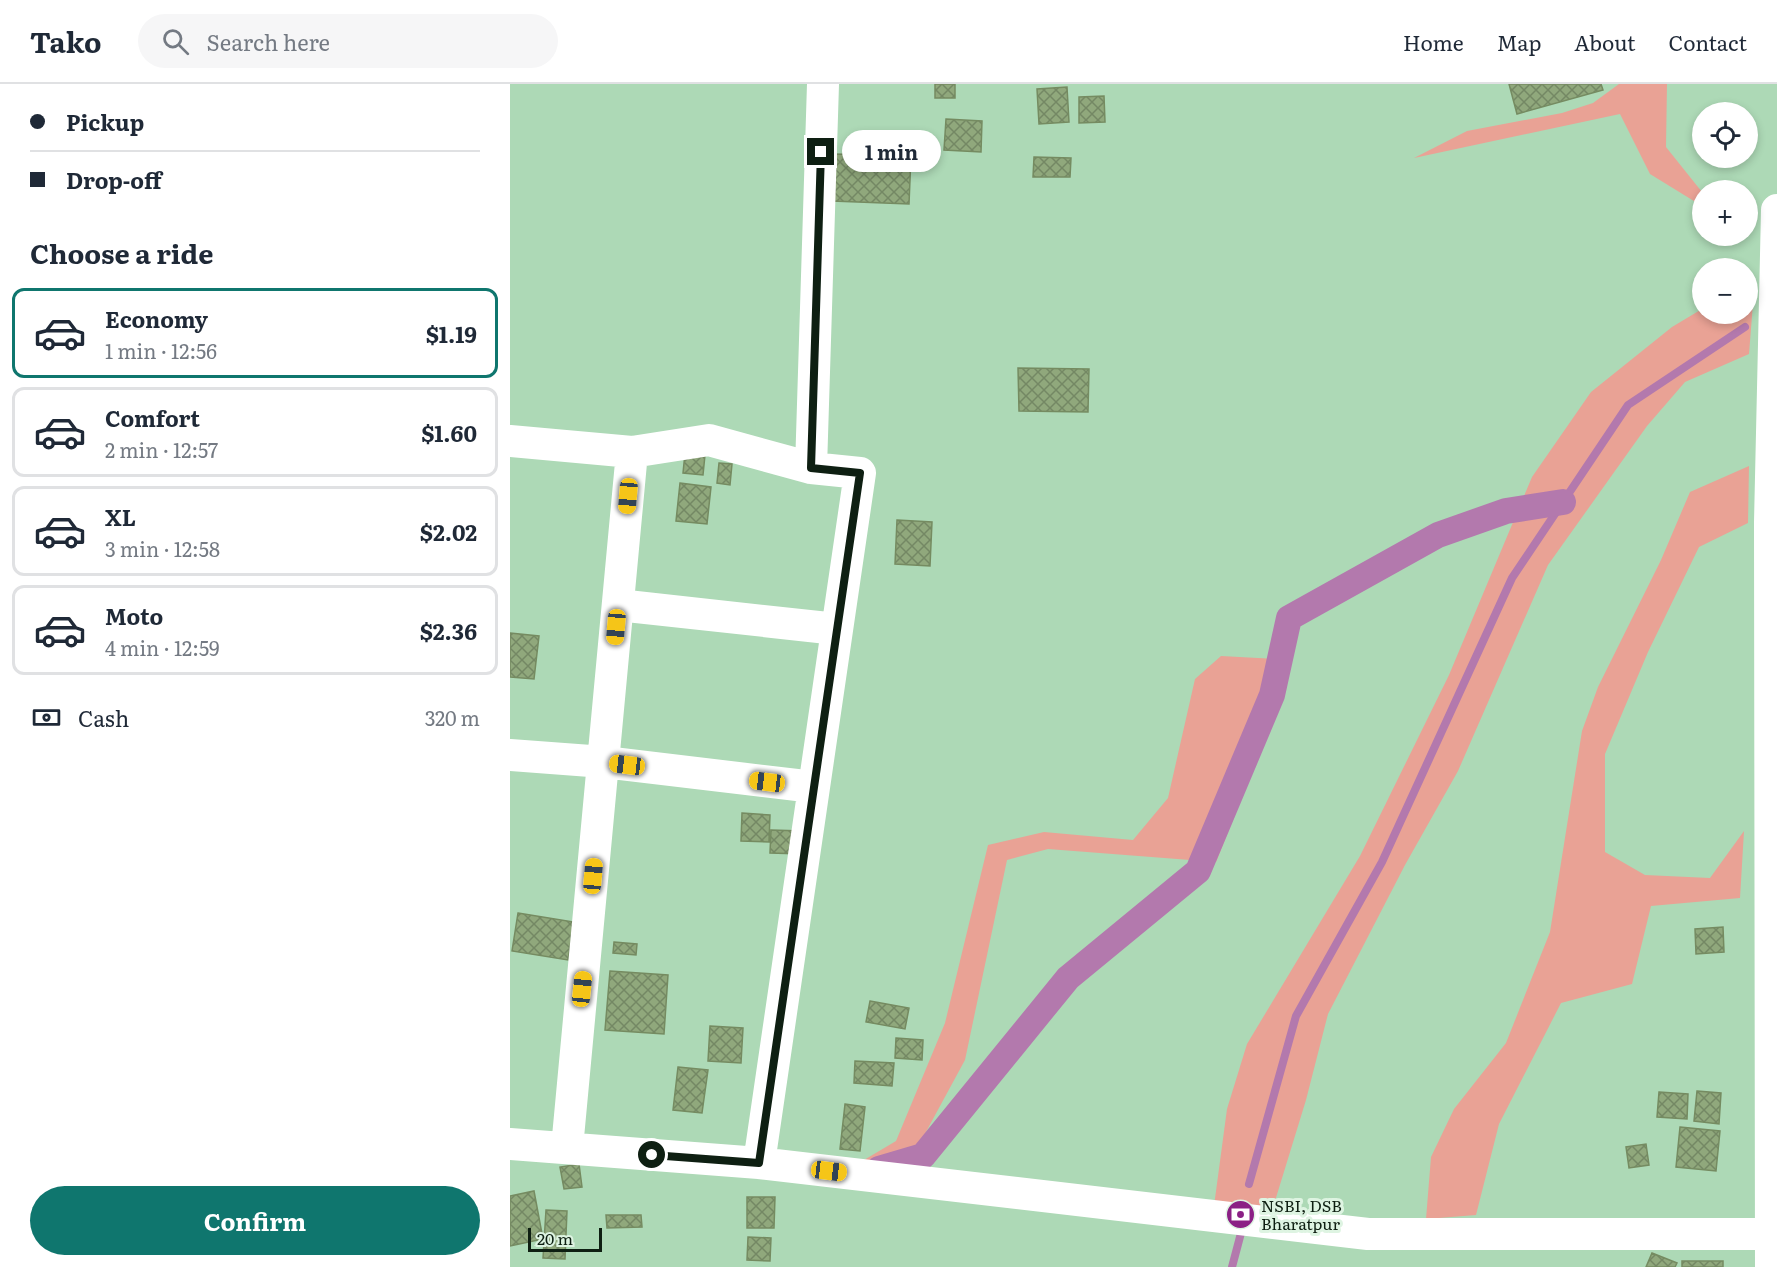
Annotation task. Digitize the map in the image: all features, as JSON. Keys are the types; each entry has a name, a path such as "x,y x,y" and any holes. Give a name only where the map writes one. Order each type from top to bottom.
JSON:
{"street":[{"path":"811,468 823,84"},
{"path":"1771,1267 1774,1234 1770,522 1777,210"},
{"path":"510,441 632,452 709,440 811,468 860,473 759,1163"},
{"path":"567,1148 632,452"},
{"path":"618,605 837,629"},
{"path":"510,755 604,762 814,787"},
{"path":"510,1144 759,1163 1368,1234 1774,1234"}],"shaded area":[{"path":"1619,84 1667,84 1666,147 1692,180 1692,200 1650,174 1620,114 1414,158 1467,131 1562,113 1593,103"},
{"path":"1692,315 1692,324 1751,324 1749,354 1685,382 1647,426 1548,565 1458,771 1405,865 1328,1014 1306,1100 1271,1214 1214,1206 1227,1109 1247,1044 1360,856 1449,675 1532,477 1591,392 1672,327"},
{"path":"1749,466 1748,523 1699,547 1648,652 1605,754 1605,852 1645,875 1710,878 1744,831 1740,898 1651,906 1632,984 1561,1003 1499,1124 1476,1215 1426,1219 1431,1157 1454,1109 1506,1043 1550,932 1582,731 1598,687 1661,560 1690,492"},
{"path":"1221,656 1275,659 1287,686 1216,862 1048,849 1007,860 965,1060 908,1165 864,1160 896,1141 945,1023 988,845 1044,832 1133,840 1168,798 1195,679"}],"building":[{"path":"935,84 955,84 955,98 935,98"},
{"path":"1509,84 1601,84 1603,90 1517,114"},
{"path":"1067,87 1069,122 1039,124 1037,89"},
{"path":"1104,96 1105,122 1079,123 1079,97"},
{"path":"946,119 982,121 981,152 944,150"},
{"path":"833,154 911,156 909,204 832,201"},
{"path":"1034,157 1071,158 1070,177 1033,177"},
{"path":"1018,368 1089,369 1088,412 1019,411"},
{"path":"685,453 705,455 703,475 683,473"},
{"path":"719,463 732,464 730,485 717,483"},
{"path":"680,483 711,487 707,524 676,521"},
{"path":"897,520 932,522 930,566 895,564"},
{"path":"510,633 539,636 534,679 510,677"},
{"path":"742,813 770,815 769,842 741,841"},
{"path":"771,830 803,831 802,854 770,853"},
{"path":"518,913 574,922 568,960 512,951"},
{"path":"1723,927 1724,952 1696,954 1695,929"},
{"path":"614,942 637,944 636,955 613,953"},
{"path":"610,971 668,975 664,1034 605,1030"},
{"path":"870,1001 909,1008 905,1029 866,1022"},
{"path":"710,1026 743,1028 741,1063 708,1061"},
{"path":"896,1038 923,1040 922,1060 895,1058"},
{"path":"855,1061 894,1063 892,1086 854,1083"},
{"path":"678,1067 708,1070 702,1113 673,1110"},
{"path":"1697,1091 1721,1093 1719,1124 1694,1121"},
{"path":"1659,1092 1688,1094 1687,1119 1657,1117"},
{"path":"845,1104 865,1107 860,1151 840,1149"},
{"path":"1680,1127 1720,1131 1716,1171 1676,1167"},
{"path":"1646,1144 1649,1165 1629,1168 1626,1147"},
{"path":"579,1164 582,1187 564,1189 560,1167"},
{"path":"534,1191 543,1239 510,1246 510,1196"},
{"path":"747,1197 775,1197 774,1228 747,1228"},
{"path":"546,1210 567,1211 565,1259 543,1258"},
{"path":"606,1215 641,1215 642,1227 607,1228"},
{"path":"748,1237 771,1238 770,1261 747,1260"},
{"path":"1652,1253 1677,1263 1675,1267 1646,1267"},
{"path":"1682,1261 1723,1261 1723,1267 1682,1267"}],"waterway":[{"path":"1249,1184 1296,1016 1382,862 1512,578 1628,405 1745,327"},
{"path":"879,1169 923,1156 1068,978 1198,871 1272,695 1289,618 1438,535 1506,511 1563,502"},
{"path":"1232,1267 1241,1233"}],"place":[{"name":"NSBI, DSB Bharatpur","path":"1240,1214"}],"route":[{"path":"652,1155 759,1163 860,473 811,468 821,152"}]}
